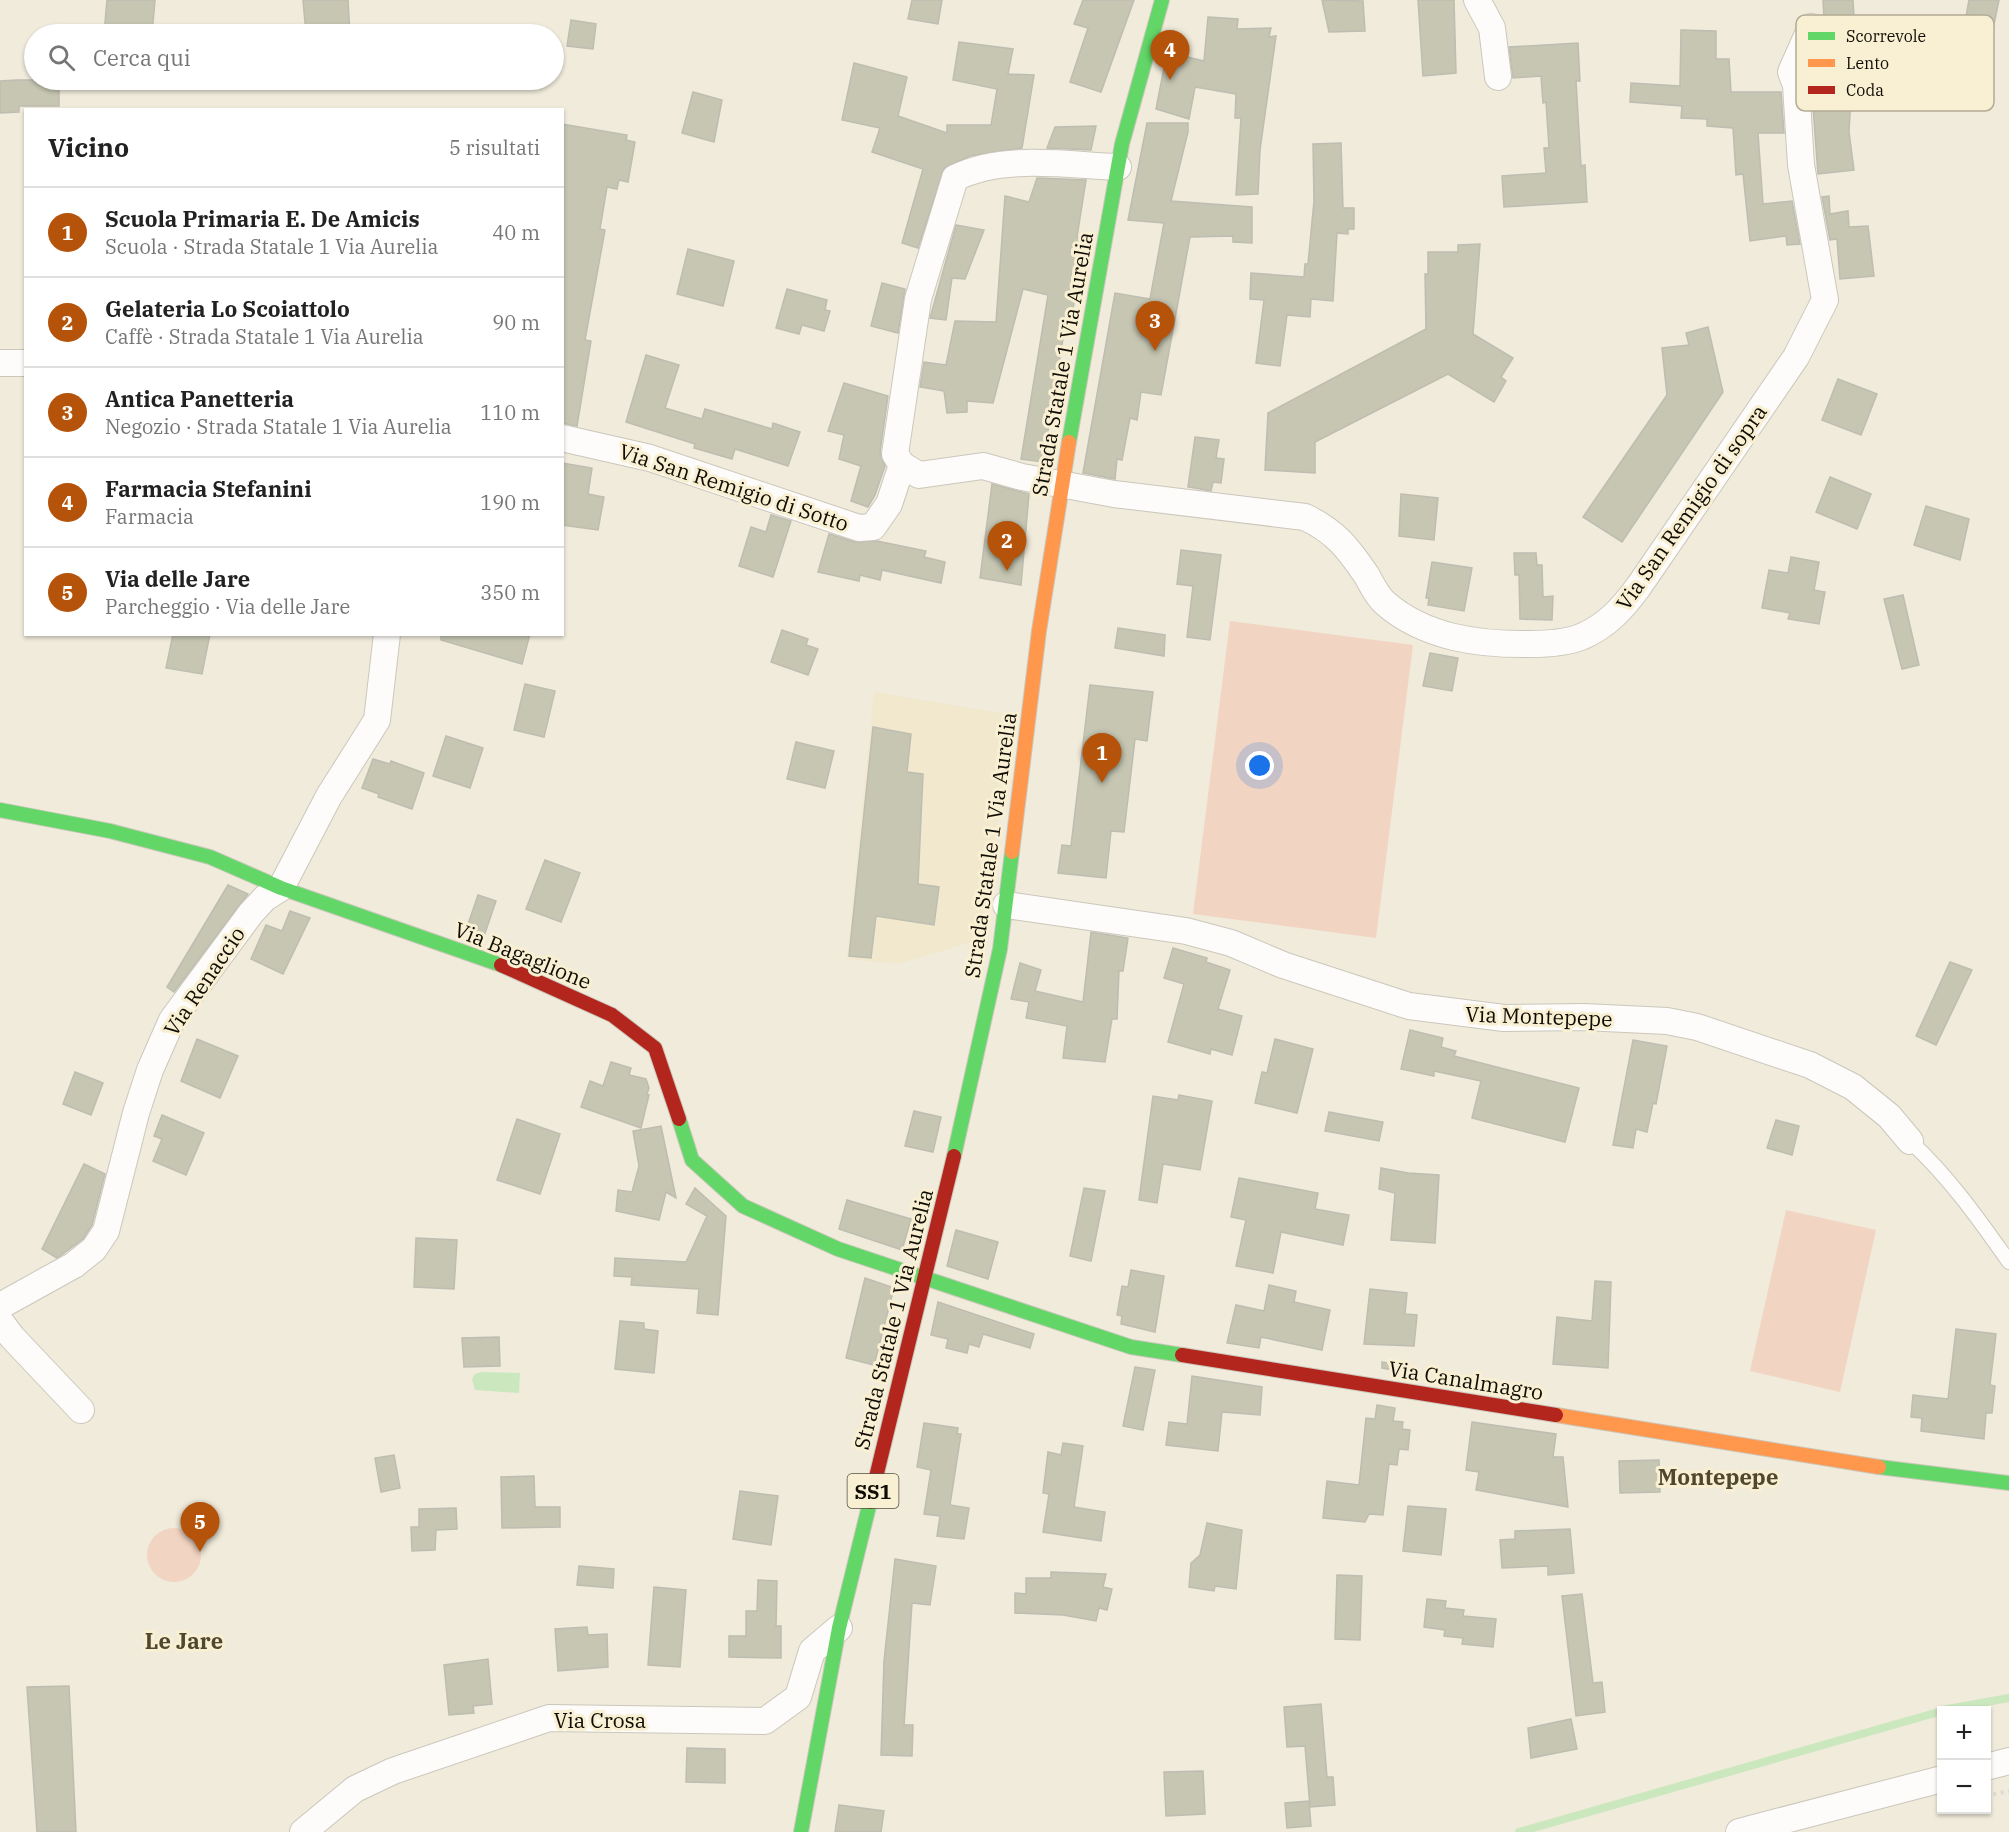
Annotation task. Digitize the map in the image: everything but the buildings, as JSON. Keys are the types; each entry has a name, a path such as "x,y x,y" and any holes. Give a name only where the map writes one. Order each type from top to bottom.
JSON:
{"street":[{"name":"Strada Statale 1 Via Aurelia","path":"801,1832 839,1628 925,1279 1000,950 1039,631 1062,484 1118,167 1161,0"},
{"path":"1477,0 1492,28 1498,77"},
{"name":"Via San Remigio di sopra","path":"1796,61 1791,72 1796,85"},
{"name":"Via San Remigio di sopra","path":"1062,484 1119,495 1305,517 1329,528 1343,543 1382,600 1401,617 1449,636 1491,645 1555,643 1580,637 1622,610 1796,357 1825,300 1801,165 1798,111"},
{"path":"1062,484 983,466 919,475 902,465 895,454 918,299 955,178 992,166 1034,163 1118,167"},
{"path":"0,363 24,363"},
{"name":"Via San Remigio di Sotto","path":"564,438 650,458 859,528 873,527 889,504 902,465"},
{"name":"Via Renaccio","path":"0,1306 74,1265 94,1249 106,1231 136,1113 150,1070 172,1020 251,913 266,898 281,888 329,796 377,720 387,636"},
{"name":"Via Bagaglione","path":"0,810 110,831 210,857 281,888 508,968 612,1015 655,1048 692,1160 744,1206 838,1249 925,1279"},
{"name":"Via Montepepe","path":"1006,905 1186,931 1231,943 1311,975 1409,1006 1504,1018 1595,1017 1667,1021 1697,1027 1788,1057 1853,1087 1889,1116 1910,1141"},
{"name":"Via Canalmagro","path":"925,1279 1131,1347 1900,1471 2009,1483"},
{"path":"0,1321 12,1337 81,1410"},
{"name":"Via Crosa","path":"303,1832 355,1789 374,1780 549,1718 765,1721 798,1697 812,1652 839,1628"},
{"path":"1991,1766 2009,1761"},
{"path":"1739,1832 1937,1780"}],"lane":[{"path":"1910,1141 1938,1167 1962,1195 2009,1262"}],"path":[{"path":"1991,1795 2009,1791"}],"shaded area":[{"path":"1230,621 1413,645 1376,938 1193,914"},
{"path":"874,692 1012,715 982,939 897,964 847,959"},
{"path":"1786,1210 1876,1230 1840,1392 1750,1371"},
{"path":"481,1372 520,1373 519,1393 475,1390 472,1379 475,1374"},
{"path":"169,1528 179,1528 189,1532 197,1540 201,1555 197,1570 189,1578 179,1582 169,1582 159,1578 151,1570 147,1560 147,1550 151,1540 159,1532"}],"waterway":[{"path":"1964,1706 2009,1698"},
{"path":"1519,1832 1937,1712"}],"traffic: fast":[{"path":"1069,442 1122,144 1162,0"},
{"path":"0,810 110,831 210,857 281,888 501,965"},
{"path":"954,1156 1000,949 1012,852"},
{"path":"679,1119 692,1160 743,1206 838,1249 1131,1347 1182,1355"},
{"path":"1879,1467 2009,1483"},
{"path":"801,1832 839,1628 870,1502"}],"traffic: slow":[{"path":"1012,852 1039,631 1069,442"},
{"path":"1556,1415 1879,1467"}],"traffic: jam":[{"path":"501,965 612,1015 655,1048 679,1119"},
{"path":"870,1502 954,1156"},
{"path":"1182,1355 1556,1415"}],"place":[{"name":"Farmacia Stefanini","path":"1170,80"},
{"name":"Antica Panetteria","path":"1155,351"},
{"name":"Gelateria Lo Scoiattolo","path":"1007,571"},
{"name":"Scuola Primaria E. De Amicis","path":"1102,783"},
{"name":"Via delle Jare","path":"200,1552"}],"district":[{"name":"Montepepe","path":"1718,1476"},
{"name":"Le Jare","path":"184,1640"}]}
